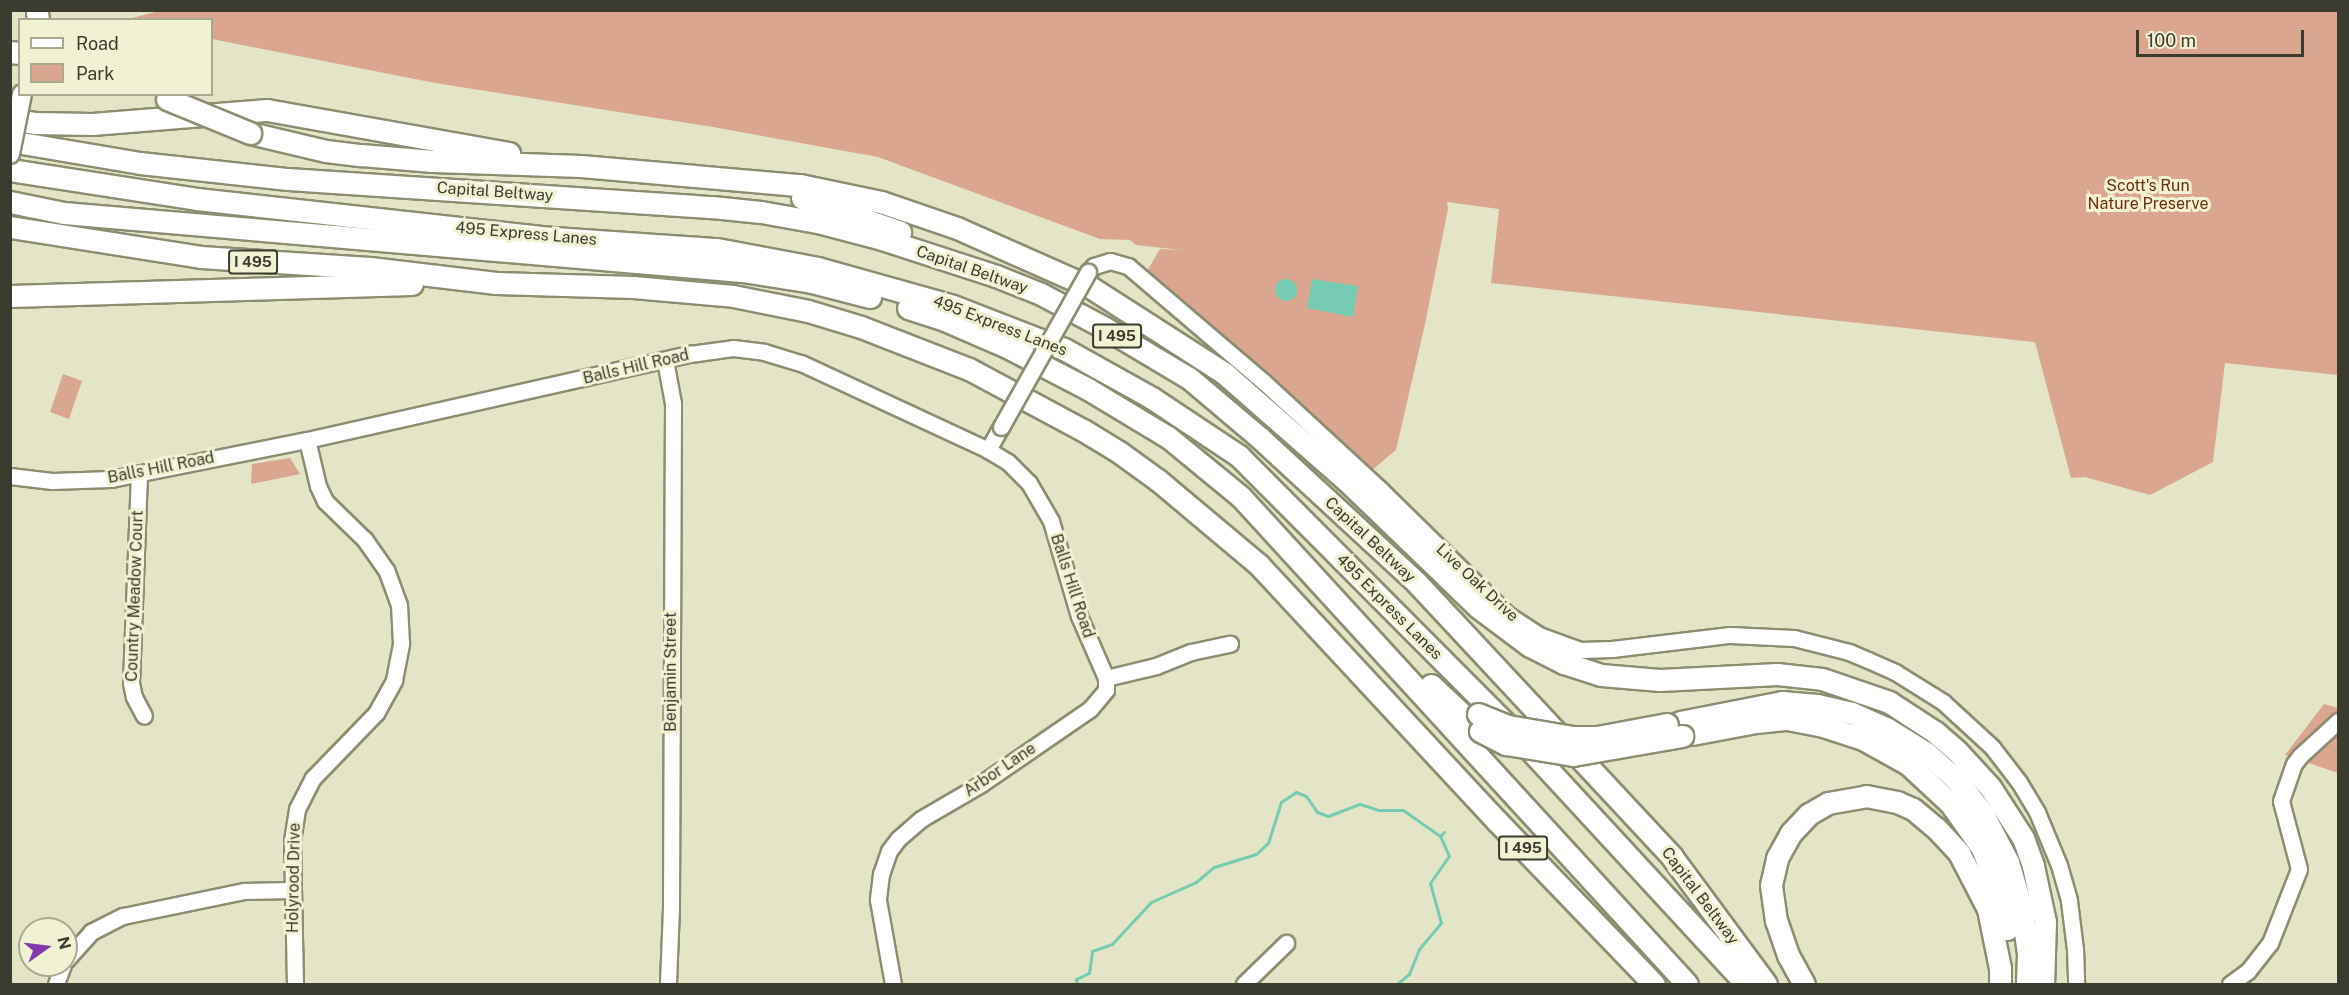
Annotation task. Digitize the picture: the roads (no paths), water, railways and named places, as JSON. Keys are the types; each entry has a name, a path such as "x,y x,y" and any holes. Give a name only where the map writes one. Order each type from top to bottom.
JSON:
{"highway":[{"path":"160,97 250,133 326,151 433,161 581,166 771,181 881,202 957,228 1090,288 1224,373 1346,480 1478,607 1530,646 1564,663 1600,675 1660,680 1710,675 1796,675 1844,685 1889,702 1935,732 1957,751 1990,787 2023,838 2033,866 2045,922 2043,984"},
{"path":"10,119 35,123 92,124 267,110 581,166"},
{"name":"Capital Beltway","path":"10,141 140,163 276,178 761,212 818,222 882,239 996,276 1041,294 1087,318 1189,378 1260,438 1416,582 1672,857 1766,984"},
{"name":"495 Express Lanes","path":"10,170 197,199 539,237 717,249 818,268 953,306 1064,349 1152,398 1239,456 1508,726 1746,984"},
{"path":"671,174 808,199 923,240 996,276"},
{"name":"495 Express Lanes","path":"10,202 76,214 505,252 666,263 812,282 945,320 1007,347 1088,389 1168,437 1241,497 1687,984"},
{"name":"I 495","path":"10,227 201,257 370,268 496,283 680,291 733,296 808,311 861,327 935,355 994,382 1083,430 1159,481 1259,565 1497,821 1652,983"},
{"path":"14,298 496,283"},
{"path":"1239,456 1479,722 1572,737 1597,737 1787,719 1823,726 1863,739 1908,764 1950,803 1982,848 1999,894 2007,930 2009,984"},
{"path":"1241,497 1322,567 1433,687 1506,744 1573,755 1782,702 1817,705 1851,713 1886,728 1925,752 1958,780 1983,814 2008,862 2022,910 2028,954 2027,984"},
{"path":"1804,984 1788,955 1776,921 1771,885 1777,858 1791,833 1809,814 1828,803 1866,796 1897,802 1913,809 1936,828 1959,853 1988,909 2000,968 2000,984"}],"main road":[{"path":"10,154 22,96"}],"street":[{"name":"Live Oak Drive","path":"988,450 1088,272 1094,266 1110,261 1128,266 1264,382 1380,489 1507,614 1539,635 1580,650 1612,650 1730,635 1794,638 1827,645 1868,660 1895,672 1943,702 1976,731 2010,769 2042,822 2059,865 2069,901 2075,949 2076,984"},
{"name":"Balls Hill Road","path":"10,476 82,481 139,474 307,440 665,360 733,348 776,354 829,376 988,450 1008,462 1029,483 1051,521 1079,616 1106,678"},
{"name":"Benjamin Street","path":"665,360 673,403 668,984"},
{"name":"Holyrood Drive","path":"295,984 292,890 293,826 303,793 323,766 376,713 394,680 401,643 399,605 386,570 364,539 325,501 318,486 307,440"},
{"name":"Country Meadow Court","path":"139,474 131,683 134,697 144,717"},
{"path":"1106,678 1156,666 1191,652 1230,644"},
{"name":"Arbor Lane","path":"893,984 878,900 881,874 889,851 897,839 921,819 981,784 1090,709 1106,690 1106,678"},
{"path":"2230,984 2248,971 2270,943 2299,869 2282,801 2294,764 2338,721"},
{"path":"78,947 91,932 123,916 244,891 292,890"},
{"path":"1244,984 1286,943"}],"water":[{"path":"1286,279 1294,282 1297,290 1294,298 1286,301 1278,298 1275,290 1278,282"},
{"path":"1312,279 1358,286 1353,317 1307,308"}],"waterway":[{"path":"1077,984 1076,979 1089,973 1092,951 1112,944 1151,902 1196,882 1214,867 1256,854 1268,843 1281,802 1296,792 1306,796 1317,812 1328,816 1360,804 1378,810 1403,810 1440,836 1444,832"},
{"path":"1397,984 1409,974 1419,949 1441,923 1430,883 1449,856 1440,836"}],"park label":[{"name":"Scott's Run Nature Preserve","path":"2148,195"}]}
